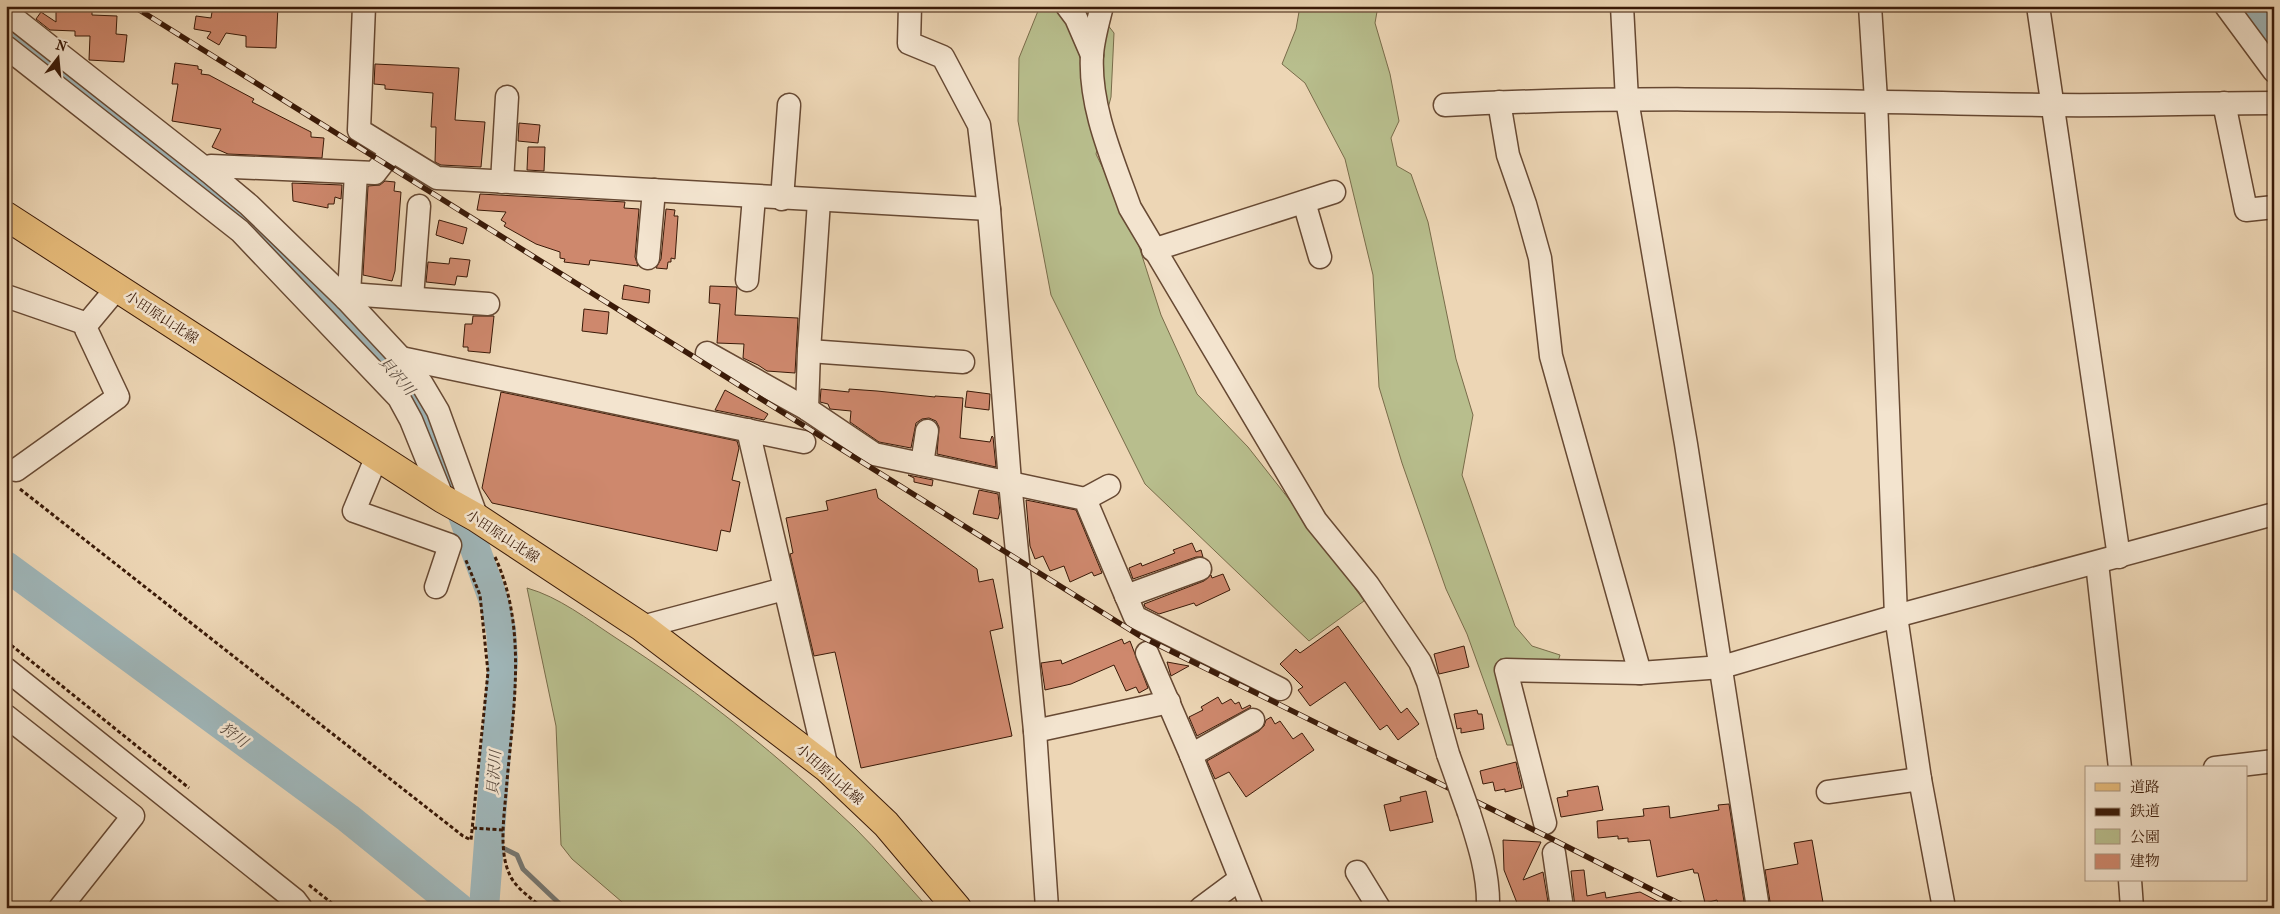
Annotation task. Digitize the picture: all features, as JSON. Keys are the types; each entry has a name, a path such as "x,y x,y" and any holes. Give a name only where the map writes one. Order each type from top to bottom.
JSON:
{"main road":[{"name":"小田原山北線","path":"6,216 443,499 477,518 642,627 827,768 886,824 948,895 957,908"}],"street":[{"path":"364,6 359,130 437,178 819,201 989,209"},
{"path":"910,6 909,42 943,57 979,125 989,209 1010,482 1035,731 1047,908"},
{"path":"1067,6 1076,18 1092,55"},
{"path":"1102,6 1092,55 1094,95 1111,155 1130,208 1153,250 1316,521 1368,585 1420,662 1428,682 1448,754 1470,813 1482,854 1489,890 1488,908"},
{"path":"1622,6 1627,100 1722,667 1758,908"},
{"path":"1870,6 1876,100 1896,616 1920,779 1944,908"},
{"path":"2038,6 2119,557"},
{"path":"2226,6 2274,72"},
{"path":"6,12 208,170 249,205 348,297 422,384 438,411 477,518"},
{"path":"6,47 240,231 400,398 411,420 443,499"},
{"path":"502,182 507,97"},
{"path":"1445,105 1498,102 1627,100 1876,100 2054,105 2274,103"},
{"path":"1498,102 1508,155 1525,204 1540,258 1551,356 1640,673"},
{"path":"2224,103 2246,210 2274,206"},
{"path":"782,198 789,105"},
{"path":"208,170 211,166 375,173 392,151"},
{"path":"348,297 356,173"},
{"path":"648,258 654,190"},
{"path":"1153,250 1334,192"},
{"path":"747,280 754,197"},
{"path":"807,409 819,201"},
{"path":"1304,202 1320,257"},
{"path":"412,298 419,206"},
{"path":"15,477 118,397 86,329 87,324 117,288"},
{"path":"6,296 87,324"},
{"path":"348,297 412,298 488,304"},
{"path":"809,351 963,362"},
{"path":"707,353 807,409 874,454 1085,499 1109,486"},
{"path":"401,358 804,442"},
{"path":"748,430 827,768"},
{"path":"922,464 927,431"},
{"path":"377,456 354,510 450,545 436,587"},
{"path":"1085,499 1136,617 1280,689"},
{"path":"1546,823 1506,670 1640,673 1722,667 1896,616 2274,514"},
{"path":"2097,563 2120,766"},
{"path":"1126,596 1200,569"},
{"path":"642,627 784,588"},
{"path":"1147,653 1191,755 1252,908"},
{"path":"6,669 295,900 301,908"},
{"path":"1035,731 1169,702"},
{"path":"6,716 134,816 60,908"},
{"path":"1191,755 1253,720"},
{"path":"2232,766 2274,761"},
{"path":"1828,792 1920,779"},
{"path":"1554,853 1562,908"},
{"path":"1356,872 1379,908"},
{"path":"1202,908 1240,878"},
{"path":"2130,882 2132,908"}],"path":[{"path":"15,477 463,836 472,840 488,672 480,595 463,551"},
{"path":"494,553 506,579 517,649 503,830 509,874 517,885 543,908"},
{"path":"6,641 192,790"},
{"path":"473,828 503,830"},
{"path":"307,883 338,908"}],"green space":[{"path":"1040,6 1093,6 1114,33 1111,97 1096,154 1136,237 1161,315 1197,394 1248,447 1321,540 1364,601 1309,641 1145,484 1051,295 1018,121 1019,58"},
{"path":"1300,6 1378,6 1375,23 1390,74 1399,121 1391,138 1397,166 1411,174 1428,222 1456,359 1473,415 1462,475 1515,626 1532,646 1560,655 1557,665 1500,659 1517,745 1507,745 1467,634 1446,589 1402,463 1379,387 1373,275 1345,159 1305,83 1282,64 1296,29"},
{"path":"527,588 550,597 584,616 679,681 740,727 855,828 922,901 924,908 629,908 572,859 561,845 556,726"}],"building":[{"path":"56,6 92,6 92,15 117,16 116,34 127,35 124,62 89,60 90,36 75,36 75,31 50,30 36,19 41,12 56,22"},
{"path":"213,6 228,6 255,11 255,6 278,6 276,48 246,47 246,36 226,33 219,45 207,38 211,32 194,29 196,16 211,18"},
{"path":"175,63 198,66 198,69 202,70 201,74 209,75 254,99 252,102 311,132 311,137 324,138 322,158 228,154 212,147 221,129 172,121 178,84 172,84"},
{"path":"375,64 459,68 455,120 485,122 481,167 441,165 435,162 436,127 431,127 433,93 385,89 385,85 374,84"},
{"path":"519,123 540,125 538,143 518,141"},
{"path":"528,147 545,147 544,171 527,170"},
{"path":"385,181 395,182 394,191 401,192 395,271 392,281 363,275 368,186 380,185"},
{"path":"292,183 342,185 341,199 335,197 334,204 328,204 328,208 293,201"},
{"path":"480,194 625,202 624,208 639,209 635,257 638,266 590,260 589,265 564,262 565,259 560,258 560,252 536,244 504,226 506,223 501,220 506,212 477,210"},
{"path":"666,209 675,210 674,216 678,216 675,259 671,258 667,269 656,268 661,259"},
{"path":"439,220 467,228 463,244 436,235"},
{"path":"450,258 470,260 467,277 457,276 455,285 426,282 428,262 449,264"},
{"path":"624,285 650,290 649,303 622,299"},
{"path":"710,286 737,287 735,315 798,318 795,373 767,371 743,358 744,344 717,343 720,304 709,303"},
{"path":"584,309 609,312 607,334 582,331"},
{"path":"473,316 494,316 490,353 468,351 468,347 463,347 465,324 472,324"},
{"path":"821,389 849,392 849,389 963,398 960,438 990,442 992,436 996,467 937,454 939,427 936,421 929,418 922,419 916,423 911,448 879,442 850,422 851,411 830,409 828,404 820,402"},
{"path":"725,390 768,414 764,420 715,410"},
{"path":"967,391 990,394 989,410 965,407"},
{"path":"501,392 737,441 739,448 732,480 740,482 730,532 721,530 717,551 492,503 482,488"},
{"path":"908,475 933,480 932,486 914,482 914,478"},
{"path":"876,489 878,498 977,569 979,582 993,579 1003,628 990,631 1012,736 861,768 835,652 814,656 790,554 793,553 786,518 828,510 826,501"},
{"path":"979,490 998,494 1000,512 998,519 973,514"},
{"path":"1026,500 1076,510 1102,573 1094,576 1092,572 1070,582 1064,566 1050,571 1043,556 1035,559 1030,546"},
{"path":"1192,543 1196,552 1201,550 1203,557 1196,557 1133,579 1129,568 1141,563 1142,566 1175,553 1173,550"},
{"path":"1223,574 1230,590 1196,606 1194,603 1159,614 1145,607 1144,604 1204,581 1211,575 1212,578"},
{"path":"1338,626 1401,713 1407,708 1419,724 1398,740 1387,725 1380,730 1345,682 1310,706 1298,690 1303,687 1280,664 1296,649 1300,653"},
{"path":"1122,639 1124,644 1130,641 1148,688 1139,693 1136,687 1126,691 1114,665 1071,684 1045,690 1041,663 1061,660 1062,664"},
{"path":"1464,646 1469,667 1439,674 1434,654"},
{"path":"1167,662 1189,666 1171,676"},
{"path":"1218,697 1222,704 1231,699 1235,704 1239,702 1242,709 1250,705 1251,707 1197,736 1189,717 1203,710 1201,707"},
{"path":"1477,710 1478,714 1482,714 1484,729 1461,733 1461,728 1457,729 1454,714"},
{"path":"1271,717 1275,724 1280,721 1293,739 1302,733 1314,750 1246,797 1229,772 1215,779 1207,761 1259,731 1264,726 1266,720"},
{"path":"1516,762 1522,788 1505,792 1505,789 1495,791 1493,782 1483,784 1480,771"},
{"path":"1598,786 1603,810 1561,817 1557,798 1568,796 1567,791"},
{"path":"1426,791 1433,822 1390,831 1384,805 1401,801 1400,797"},
{"path":"1729,804 1745,908 1730,908 1730,905 1719,907 1717,900 1705,903 1698,873 1694,873 1693,869 1657,877 1650,840 1628,842 1628,838 1618,839 1618,836 1598,838 1597,821 1644,816 1643,809 1669,806 1670,818 1719,810 1718,805"},
{"path":"1503,840 1541,842 1523,880 1543,872 1549,908 1519,908 1504,870"},
{"path":"1812,840 1824,908 1771,908 1765,870 1798,864 1794,843"},
{"path":"1584,870 1587,896 1605,892 1606,898 1640,892 1671,908 1575,908 1571,871"}],"waterway":[{"path":"2256,6 2274,32"},
{"name":"貝沢川","path":"6,28 239,213 413,391 460,507 494,601 501,630 503,660 484,908"},
{"name":"狩川","path":"6,566 348,818 459,908"},
{"path":"489,841 517,855 523,869 564,908"}],"railway":[{"path":"133,6 1140,636 1688,908"}]}
